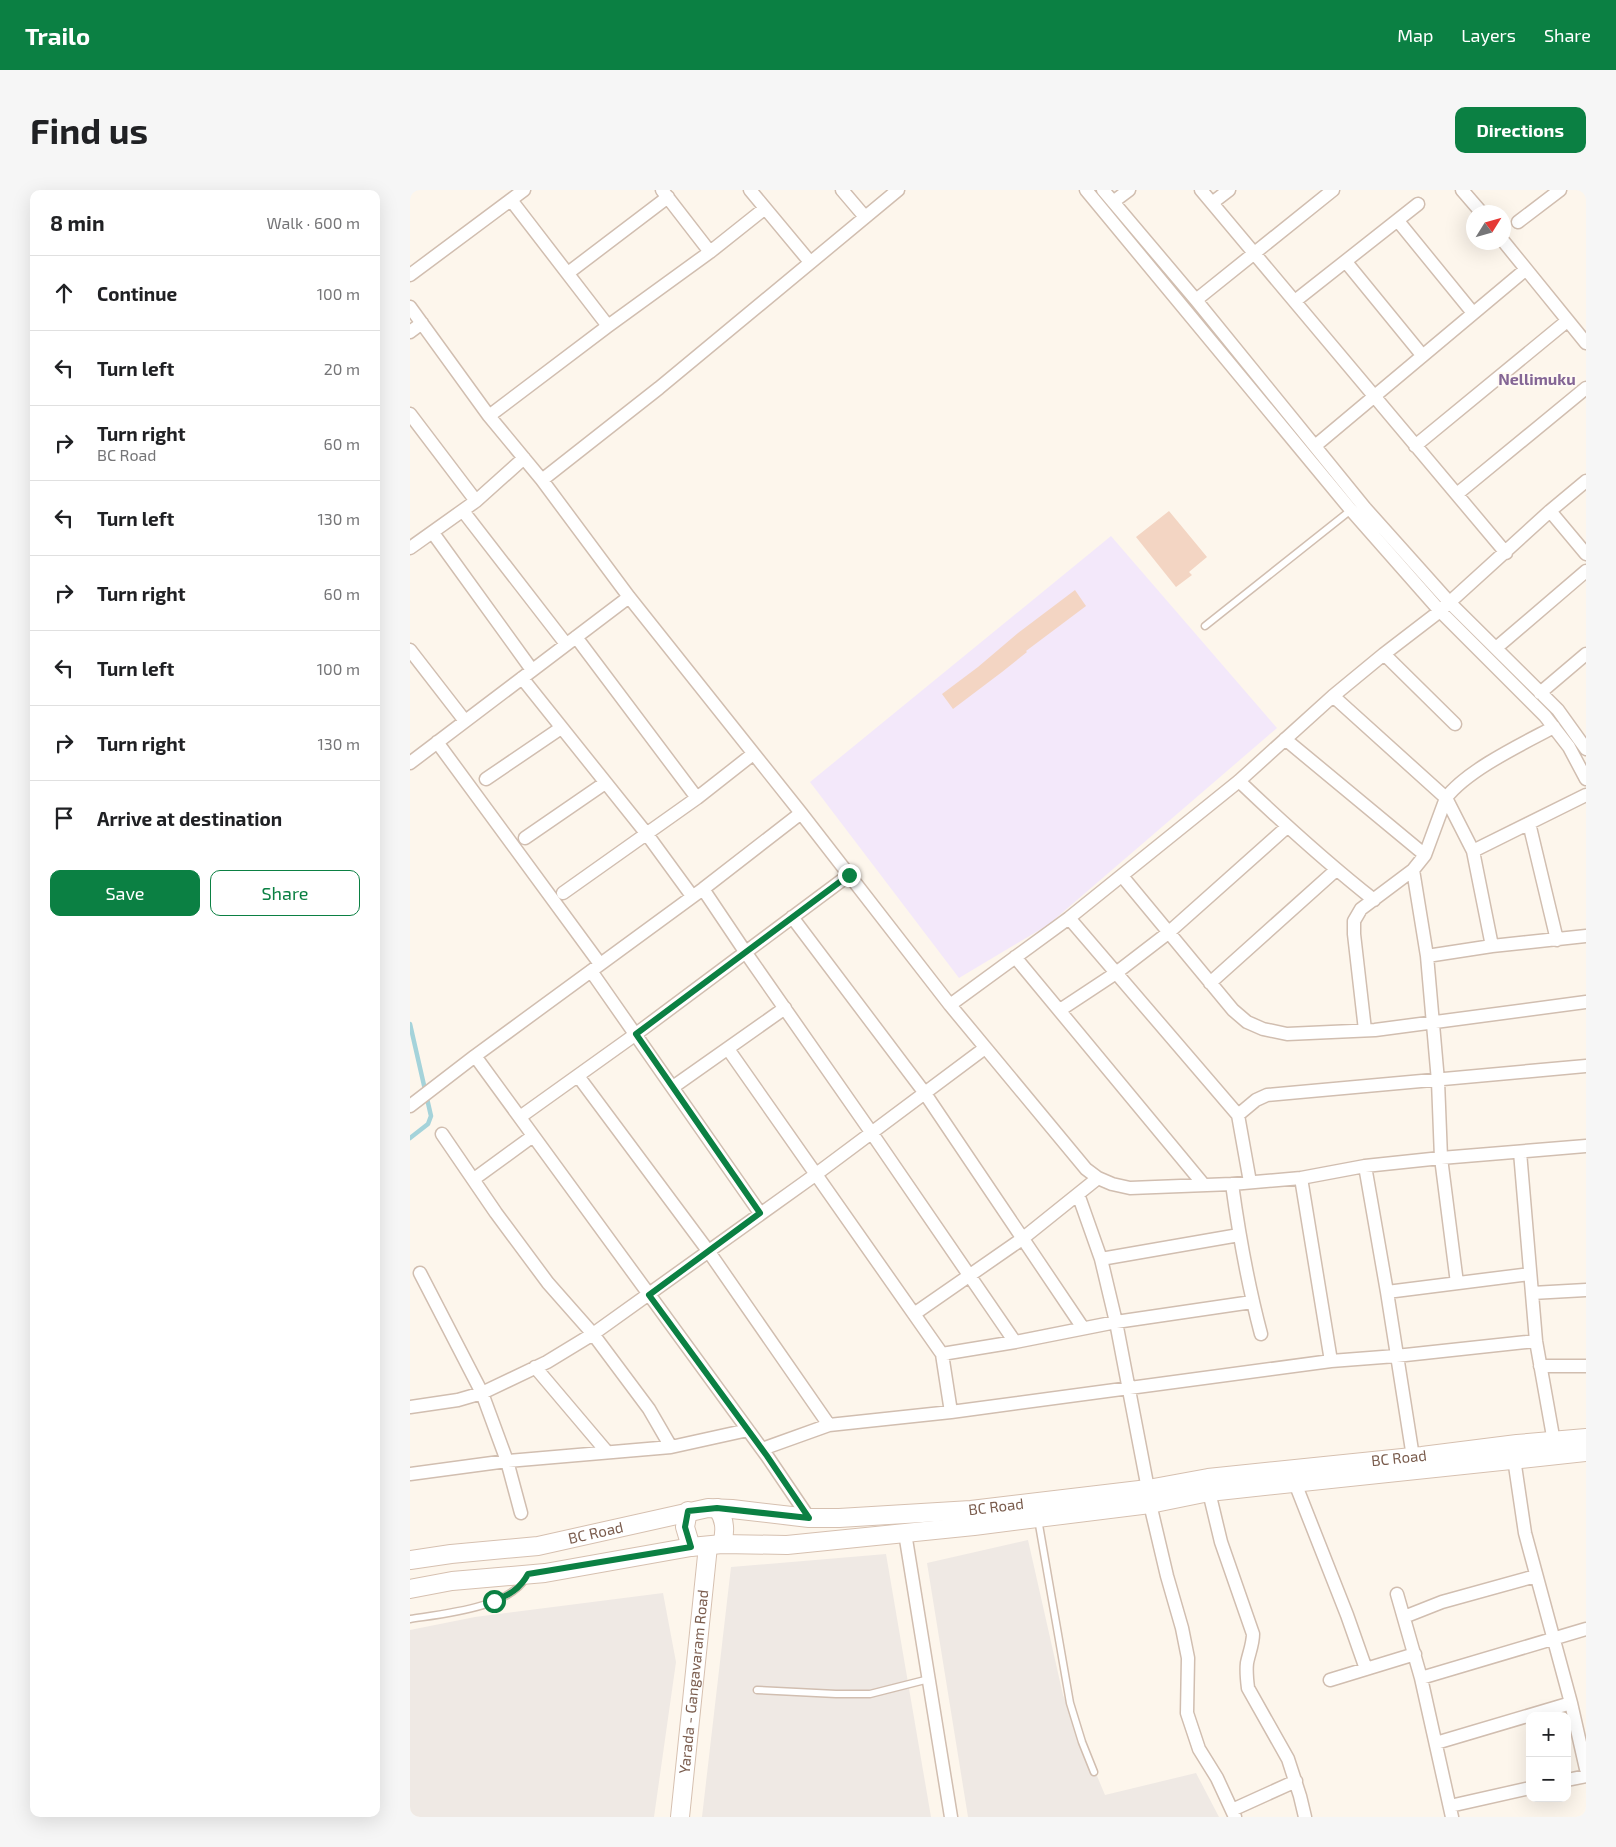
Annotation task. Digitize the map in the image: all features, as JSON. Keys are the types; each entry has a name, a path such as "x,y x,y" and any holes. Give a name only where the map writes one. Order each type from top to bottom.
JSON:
{"street":[{"path":"750,190 810,262"},
{"path":"842,190 865,217"},
{"path":"542,480 658,388 898,190"},
{"path":"1086,190 1351,510 1440,611 1554,727 1569,747 1586,779"},
{"path":"1103,190 1196,300 1365,508 1450,603 1558,710 1585,743"},
{"path":"1113,202 1129,190"},
{"path":"1201,190 1506,553"},
{"path":"1212,203 1229,190"},
{"path":"1196,300 1333,190"},
{"path":"1462,190 1475,205"},
{"path":"1518,222 1552,192"},
{"path":"410,275 516,194 568,273 608,326"},
{"path":"568,273 665,194 710,252"},
{"path":"1295,301 1418,204"},
{"path":"489,416 710,252 764,208"},
{"path":"1398,221 1474,313"},
{"path":"1510,250 1586,343"},
{"path":"1346,262 1422,355"},
{"path":"1315,446 1525,270"},
{"path":"410,306 489,416 542,480 629,597 801,813 950,1005 1086,1169 1098,1178 1112,1184 1130,1188 1232,1184 1301,1178 1364,1166 1441,1158 1586,1149"},
{"path":"1415,446 1567,321"},
{"path":"410,332 422,323"},
{"path":"1457,494 1586,388"},
{"path":"410,414 476,501"},
{"path":"410,548 476,501 524,458"},
{"path":"950,1005 1069,918 1239,781 1333,696 1450,603 1586,480"},
{"path":"463,511 571,641 697,798"},
{"path":"1550,511 1586,554"},
{"path":"433,533 561,728 646,833 692,896"},
{"path":"1496,648 1586,571"},
{"path":"410,763 629,597"},
{"path":"410,650 465,721"},
{"path":"1384,654 1455,724"},
{"path":"1540,692 1586,654"},
{"path":"1333,696 1446,798 1473,851 1492,946"},
{"path":"1365,1030 1354,934 1354,921 1361,909 1413,870 1424,856 1446,798 1463,780 1514,748 1554,727"},
{"path":"486,779 561,728"},
{"path":"1285,738 1424,856"},
{"path":"437,742 596,968 636,1034 760,1213"},
{"path":"563,893 697,798 753,754"},
{"path":"1239,781 1287,827 1374,900"},
{"path":"525,838 604,783"},
{"path":"1473,851 1586,795"},
{"path":"414,1103 703,889 801,813"},
{"path":"1529,823 1557,940"},
{"path":"1060,1010 1116,973 1168,933 1287,827"},
{"path":"1210,983 1336,870"},
{"path":"1413,870 1427,956 1438,1081 1441,1158 1457,1283"},
{"path":"520,1117 636,1034 849,875"},
{"path":"1122,876 1233,1010 1247,1022 1264,1029 1287,1034 1365,1030 1586,1002"},
{"path":"703,889 1015,1342"},
{"path":"792,917 924,1092 1083,1328"},
{"path":"1069,918 1238,1115 1250,1182"},
{"path":"1427,956 1492,946 1586,936"},
{"path":"1015,957 1204,1185"},
{"path":"673,1087 784,1008"},
{"path":"410,1407 458,1400 482,1393 535,1367 593,1334 815,1175 985,1048"},
{"path":"728,1049 942,1354 951,1412"},
{"path":"475,1056 762,1449 809,1518"},
{"path":"1238,1115 1256,1100 1267,1095 1438,1081 1586,1066"},
{"path":"578,1076 709,1252 829,1425"},
{"path":"442,1134 496,1213 548,1283 593,1334 649,1409 672,1447"},
{"path":"474,1179 533,1136"},
{"path":"1520,1152 1536,1340 1554,1442"},
{"path":"1364,1166 1387,1292 1413,1457"},
{"path":"914,1314 1022,1239 1098,1178"},
{"path":"1301,1178 1331,1361"},
{"path":"1232,1184 1239,1235 1252,1302 1261,1334"},
{"path":"1078,1194 1101,1259 1116,1322 1149,1496 1188,1658 1187,1713 1200,1749 1234,1813 1296,1781"},
{"path":"1101,1259 1239,1235"},
{"path":"420,1274 482,1393 507,1461 521,1513"},
{"path":"1387,1292 1530,1274"},
{"path":"1532,1293 1586,1290"},
{"path":"942,1354 1116,1322 1252,1302"},
{"path":"762,1449 829,1425 951,1412 1331,1361 1396,1356 1536,1340"},
{"path":"1540,1366 1586,1366"},
{"path":"535,1367 607,1452"},
{"path":"410,1474 507,1461 672,1447 748,1430"},
{"name":"BC Road","path":"410,1560 451,1554 538,1546 688,1511 717,1508 809,1518 839,1518 1149,1496 1208,1478 1413,1457 1513,1452 1554,1442 1586,1438"},
{"path":"410,1590 452,1581 528,1574 707,1546 787,1545 905,1533 1038,1518 1149,1496 1295,1483 1513,1452 1586,1452"},
{"path":"1513,1452 1525,1533 1571,1703 1586,1769"},
{"path":"1295,1483 1366,1668"},
{"path":"1209,1492 1221,1542 1253,1634 1252,1647 1247,1662 1248,1688 1280,1743 1296,1781 1305,1817"},
{"path":"707,1546 725,1531 722,1516 717,1508"},
{"path":"688,1511 685,1527 707,1546"},
{"path":"905,1533 951,1817"},
{"name":"Yarada - Gangavaram Road","path":"680,1817 707,1546"},
{"path":"1404,1617 1442,1602 1536,1576"},
{"path":"1397,1594 1421,1678 1451,1812 1526,1789"},
{"path":"1421,1678 1586,1629"},
{"path":"1330,1680 1415,1654"},
{"path":"1436,1743 1571,1703"},
{"path":"1571,1779 1586,1776"}],"lane":[{"path":"1205,626 1351,510"},
{"path":"1038,1518 1070,1704 1094,1772"},
{"path":"410,1619 457,1611 494,1601 515,1591 522,1585 528,1574"},
{"path":"757,1690 870,1694 929,1679"}],"shaded area":[{"path":"1111,536 1277,728 1048,925 959,978 810,782"},
{"path":"1028,1540 1063,1695 1105,1795 1196,1773 1219,1817 968,1817 927,1563"},
{"path":"886,1554 931,1817 702,1817 731,1567"},
{"path":"663,1593 676,1662 654,1817 410,1817 410,1630 475,1617"}],"building":[{"path":"1169,511 1207,557 1189,572 1192,575 1176,587 1136,537"},
{"path":"1075,590 1086,606 953,709 942,694"}],"waterway":[{"path":"410,1024 431,1116 428,1124 410,1138"}],"district":[{"name":"Nellimuku","path":"1537,379"}],"route":[{"path":"494,1601 515,1591 522,1585 528,1574 545,1573 691,1547 686,1536 685,1527 688,1511 717,1508 809,1518 767,1456 649,1295 760,1213 636,1034 849,875"}]}
